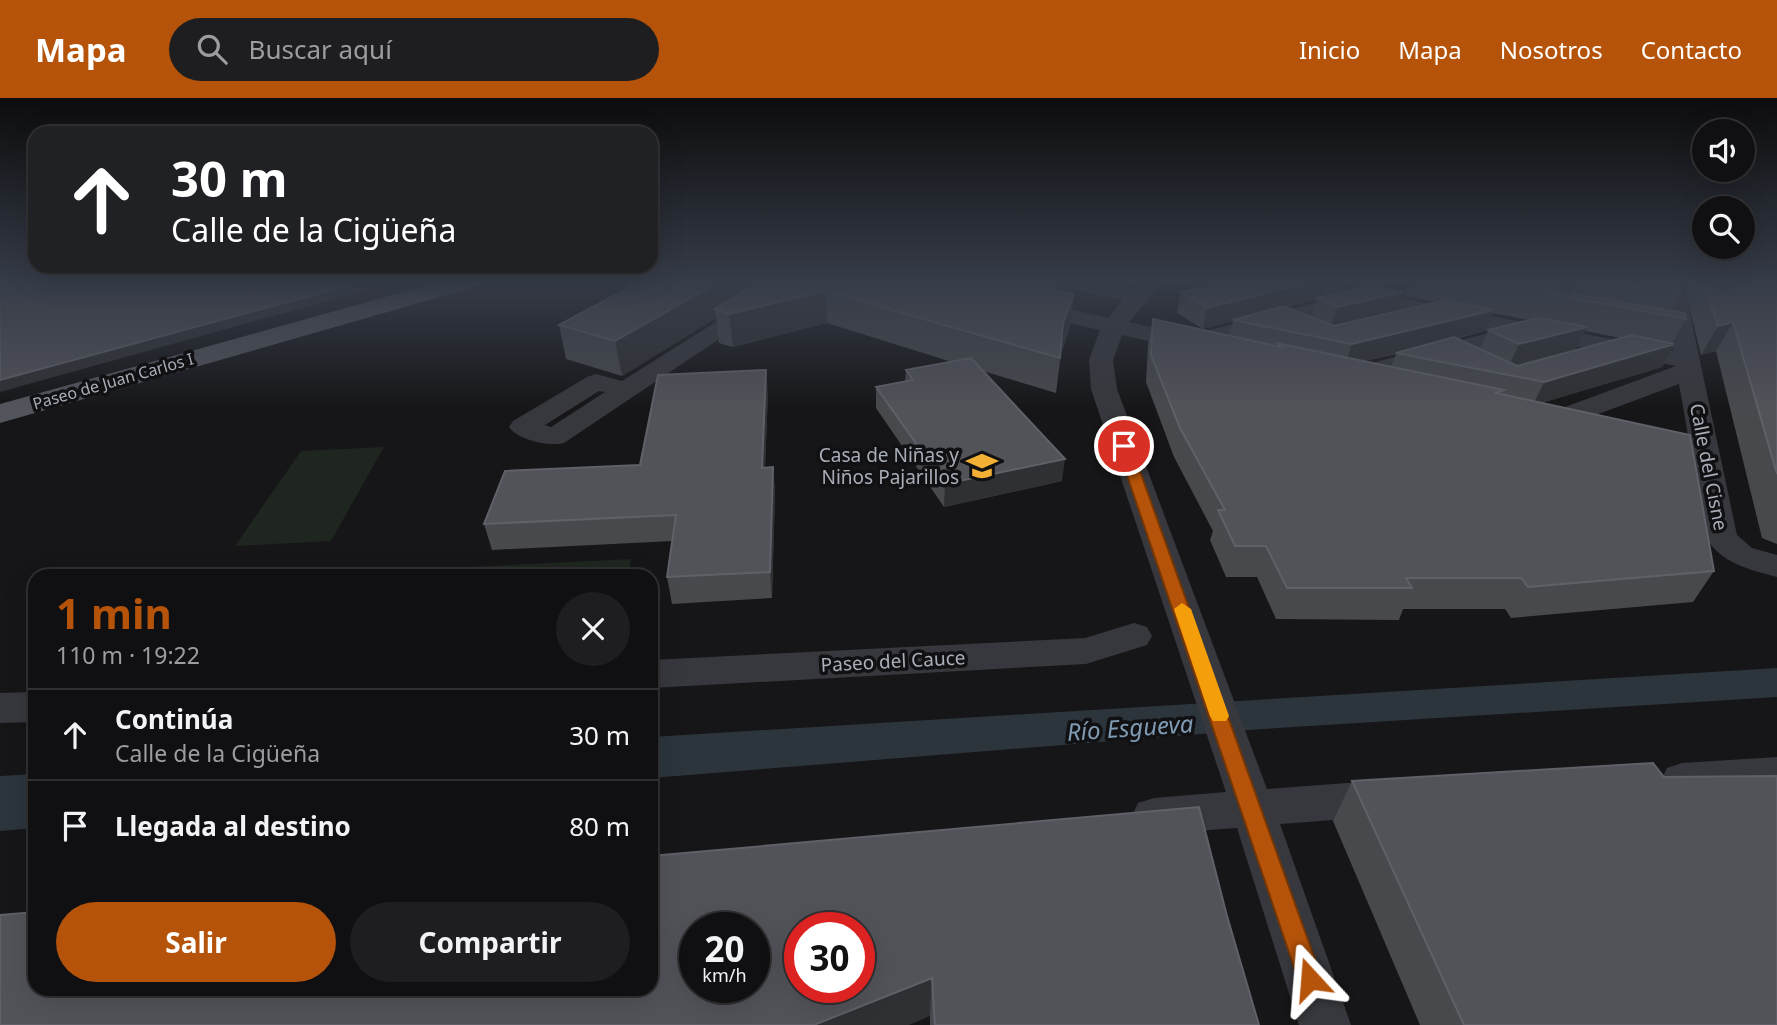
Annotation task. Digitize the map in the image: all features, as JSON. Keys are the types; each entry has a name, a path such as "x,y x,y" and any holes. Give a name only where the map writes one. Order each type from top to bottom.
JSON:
{"main road":[{"name":"Paseo de Juan Carlos I","path":"0,414 316,324"}],"street":[{"path":"625,390 728,324"},
{"path":"1102,324 1240,354"},
{"path":"1116,324 1101,360 1104,389 1246,790 1325,1025"},
{"path":"1187,343 1254,324"},
{"path":"1295,324 1315,334"},
{"path":"1515,324 1548,326 1620,348 1680,350"},
{"path":"1345,377 1448,349 1561,324"},
{"name":"Calle del Cisne","path":"1677,324 1680,350 1722,538 1740,555 1777,566"},
{"path":"1570,361 1620,348"},
{"path":"1448,349 1483,366"},
{"path":"1556,420 1680,350"},
{"path":"1318,371 1398,388"},
{"path":"1530,415 1597,429"},
{"path":"1624,435 1704,453"},
{"name":"Paseo del Cauce","path":"658,674 1086,651 1133,636"},
{"path":"0,708 28,707"},
{"path":"1640,782 1777,774"},
{"path":"1108,821 1246,790 1421,796"}],"shaded area":[{"path":"384,447 331,541 235,546 301,451"},
{"path":"631,559 629,569 447,568"}],"water":[{"name":"Río Esgueva","path":"1777,668 1777,697 1262,729 658,777 658,737"},
{"path":"28,774 28,829 0,831 0,776"}],"building":[{"path":"0,324 206,324 0,380"},
{"path":"560,324 645,324 615,341"},
{"path":"942,324 1063,324 1060,358"},
{"path":"1153,324 1177,324 1504,390 1496,393 1690,435 1714,571 1528,587 1521,578 1406,578 1412,588 1287,588 1266,546 1235,546 1218,510 1225,510 1180,428 1151,355"},
{"path":"1254,324 1434,324 1352,344"},
{"path":"1512,324 1572,324 1587,327 1519,344 1488,330"},
{"path":"1734,324 1777,324 1777,474"},
{"path":"1632,335 1674,344 1544,382 1396,353 1454,337 1517,366"},
{"path":"971,358 1065,459 945,484 876,387 913,380 906,370"},
{"path":"766,370 762,468 773,467 770,572 667,577 676,515 484,524 505,471 640,465 658,375"},
{"path":"1653,763 1664,777 1777,776 1777,1025 1464,1025 1352,781"},
{"path":"1199,807 1259,1025 935,1025 932,978 875,1001 875,912 784,912 784,1003 869,1003 814,1025 0,1025 0,915 28,913 28,996 658,996 658,855"}],"slow traffic":[{"path":"1182,609 1219,716"}],"place":[{"name":"Casa de Niñas y Niños Pajarillos","path":"982,466"}],"route":[{"path":"1124,446 1252,806 1310,979"}]}
